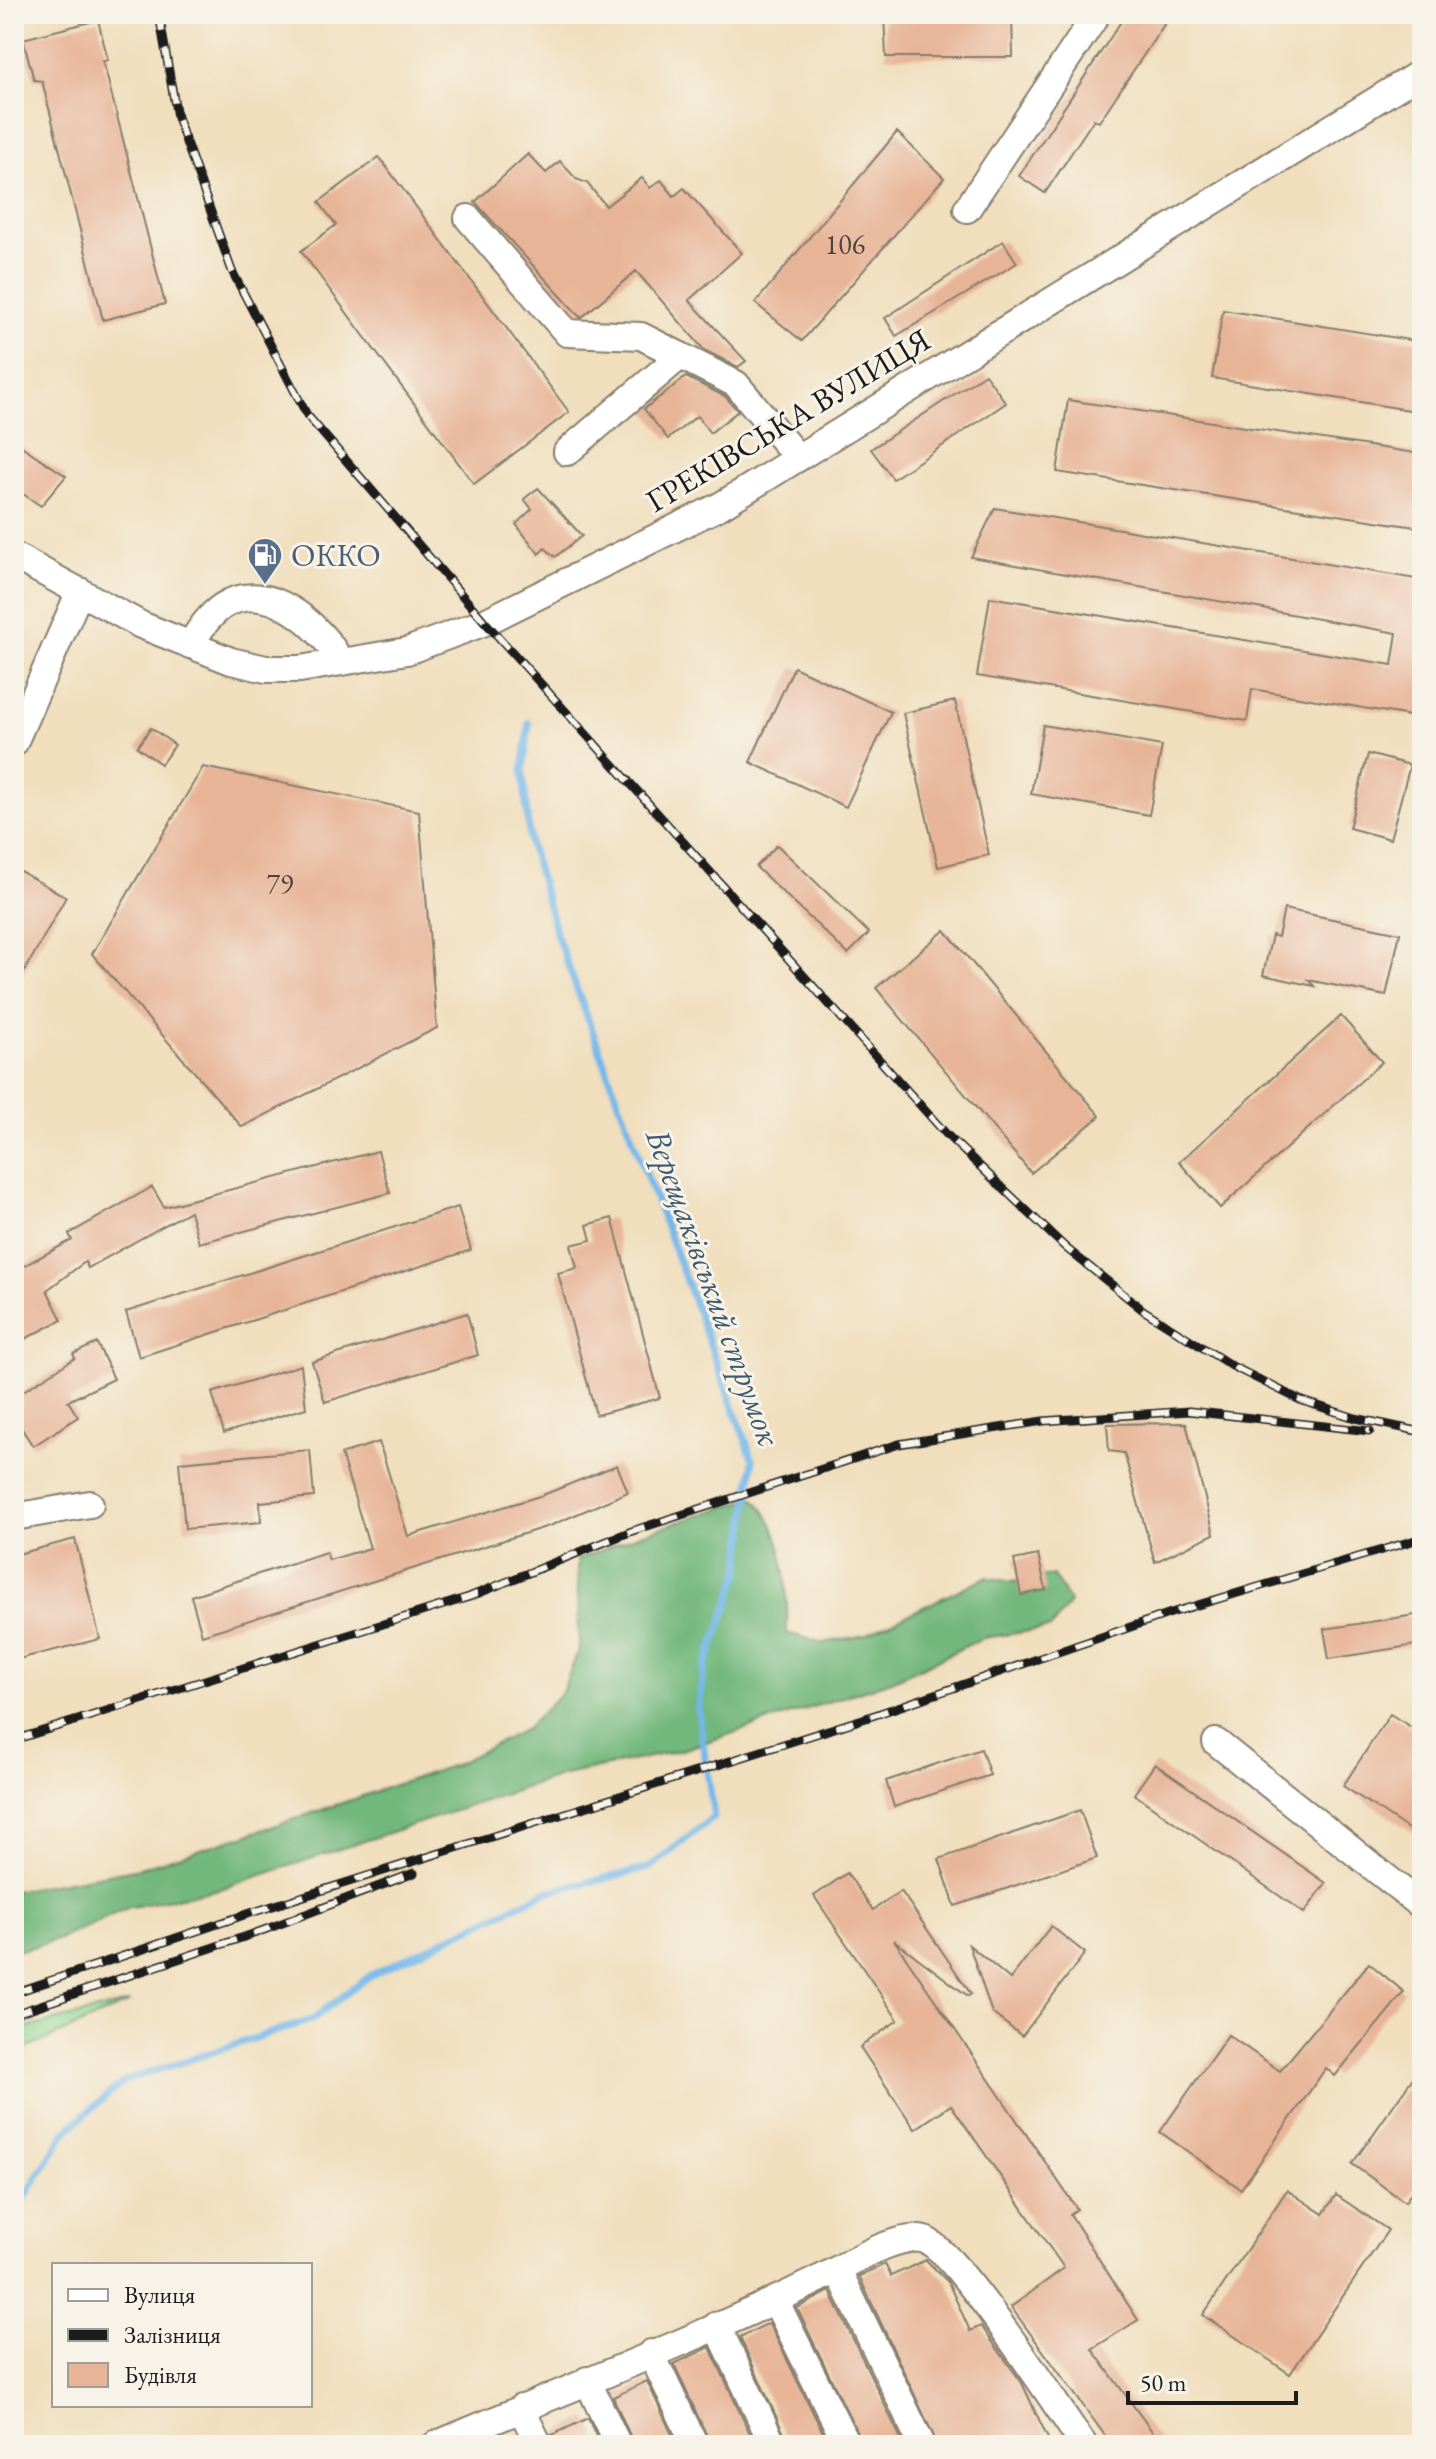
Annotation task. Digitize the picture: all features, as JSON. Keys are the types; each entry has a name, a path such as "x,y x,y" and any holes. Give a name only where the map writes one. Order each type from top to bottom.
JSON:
{"street":[{"path":"967,209 1097,14"},
{"name":"ГРЕКІВСЬКА ВУЛИЦЯ","path":"14,556 141,625 231,661 266,669 300,669 407,651 485,622 720,506 1422,72"},
{"path":"468,218 567,333 641,336 736,384 798,458"},
{"path":"567,452 680,356"},
{"path":"14,743 80,591"},
{"path":"190,645 210,616 223,606 236,600 255,599 288,608 308,619 328,638 341,662"},
{"path":"14,1517 90,1504"},
{"path":"1216,1742 1422,1906"},
{"path":"435,2445 464,2439 521,2408 775,2300 902,2239 924,2240 942,2251 987,2307 1084,2445"},
{"path":"838,2270 922,2445"},
{"path":"775,2300 847,2445"},
{"path":"717,2325 773,2445"},
{"path":"651,2353 695,2445"},
{"path":"587,2380 618,2445"},
{"path":"521,2408 539,2445"}],"green space":[{"path":"753,1498 773,1526 779,1543 786,1580 787,1633 823,1643 865,1635 986,1577 1012,1582 1053,1575 1070,1603 1051,1628 983,1638 894,1680 682,1750 560,1776 220,1889 127,1908 57,1940 14,1952 14,1891 140,1868 265,1829 454,1765 526,1729 562,1692 579,1649 577,1560 638,1535"},
{"path":"131,2002 14,2054 14,2031"}],"building":[{"path":"884,14 1012,14 1013,57 886,57"},
{"path":"1126,14 1171,14 1099,122 1094,119 1045,193 1019,176"},
{"path":"98,20 108,60 103,61 165,304 103,320 42,81 34,80 23,39"},
{"path":"897,132 944,178 802,341 755,303"},
{"path":"528,154 546,173 560,161 576,179 587,183 606,206 642,178 650,188 661,180 674,196 684,188 742,253 689,300 746,361 738,367 704,350 636,271 581,318 475,202"},
{"path":"379,157 569,412 474,484 301,251 336,225 319,202"},
{"path":"1003,241 1017,263 896,336 885,318"},
{"path":"1223,310 1422,342 1422,412 1212,378"},
{"path":"985,374 1006,403 893,479 871,449"},
{"path":"686,377 726,397 738,411 710,433 697,416 668,439 644,409"},
{"path":"1068,400 1422,454 1422,528 1057,472"},
{"path":"14,441 66,476 41,506 14,488"},
{"path":"538,488 582,536 555,557 545,548 539,554 516,524 532,509 524,499"},
{"path":"995,508 1422,580 1422,718 1252,689 1247,721 977,676 990,597 1392,665 1397,633 971,557"},
{"path":"794,667 891,712 846,807 750,762"},
{"path":"955,701 989,855 938,867 903,713"},
{"path":"1043,725 1162,746 1149,815 1031,794"},
{"path":"151,728 175,745 161,764 137,747"},
{"path":"1368,754 1410,765 1390,839 1349,828"},
{"path":"203,767 419,811 437,1028 242,1127 92,954"},
{"path":"777,845 869,933 848,954 756,867"},
{"path":"14,868 66,897 14,990"},
{"path":"1284,909 1400,933 1386,996 1308,980 1314,986 1263,975 1272,935 1278,937"},
{"path":"945,930 1100,1116 1031,1173 876,988"},
{"path":"1341,1016 1382,1062 1220,1208 1179,1162"},
{"path":"378,1151 390,1193 199,1243 190,1211 88,1268 85,1262 47,1290 62,1320 23,1340 18,1329 14,1331 14,1271 72,1240 69,1234 152,1187 164,1207"},
{"path":"458,1207 471,1250 139,1357 126,1312"},
{"path":"612,1218 660,1398 596,1415 558,1273 577,1268 571,1245 591,1240 587,1225"},
{"path":"467,1313 478,1355 325,1402 312,1362"},
{"path":"97,1343 114,1379 68,1401 78,1417 33,1446 14,1417 14,1397 75,1358 73,1354"},
{"path":"301,1365 306,1408 224,1433 212,1393"},
{"path":"1186,1423 1214,1534 1155,1562 1124,1453 1109,1451 1107,1424"},
{"path":"379,1442 408,1536 543,1495 617,1465 628,1492 552,1525 202,1635 191,1596 326,1552 329,1560 370,1548 341,1454"},
{"path":"310,1450 314,1497 260,1502 261,1522 185,1529 179,1462"},
{"path":"75,1539 100,1639 14,1660 14,1555"},
{"path":"1038,1555 1046,1590 1021,1595 1014,1560"},
{"path":"1422,1614 1422,1644 1329,1659 1324,1629"},
{"path":"1390,1714 1422,1734 1422,1838 1343,1786"},
{"path":"981,1749 990,1775 894,1807 886,1781"},
{"path":"1155,1764 1326,1883 1304,1913 1134,1794"},
{"path":"1080,1810 1097,1858 955,1906 939,1859"},
{"path":"847,1873 873,1910 901,1891 971,1994 968,1996 894,1940 1077,2209 1070,2214 1138,2320 1092,2349 1162,2445 1112,2445 1011,2307 1064,2268 951,2105 915,2129 860,2047 898,2020 814,1896"},
{"path":"1051,1926 1085,1953 1022,2036 992,2013 969,1945 1010,1979"},
{"path":"1369,1963 1404,1992 1335,2076 1326,2068 1241,2189 1160,2132 1228,2035 1280,2071"},
{"path":"1422,2065 1422,2177 1405,2202 1352,2164"},
{"path":"1287,2190 1323,2214 1336,2195 1388,2230 1290,2374 1203,2315"},
{"path":"926,2260 948,2282 970,2331 981,2326 1022,2383 1051,2445 938,2445 859,2276 885,2264 891,2276"},
{"path":"830,2291 904,2445 863,2445 797,2308"},
{"path":"769,2323 829,2445 789,2445 740,2337"},
{"path":"710,2347 755,2445 711,2445 674,2364"},
{"path":"647,2381 677,2445 634,2445 613,2397"},
{"path":"588,2418 600,2445 555,2445 552,2435"}],"waterway":[{"name":"Верещаківський струмок","path":"14,2215 66,2131 124,2081 311,2020 371,1975 546,1892 649,1868 714,1817 698,1710 705,1668 740,1572 753,1460 557,936 530,844 523,772 529,723"}],"railway":[{"path":"159,14 177,117 232,271 307,415 485,622 948,1136 1066,1248 1143,1310 1232,1366 1300,1400 1355,1418 1422,1432"},
{"path":"14,1740 469,1597 632,1531 899,1444 1043,1421 1189,1411 1370,1431"},
{"path":"14,1993 241,1916 866,1718 1171,1613 1422,1538"},
{"path":"14,2014 256,1933 414,1873"}],"place":[{"name":"ОККО","path":"265,586"}]}
